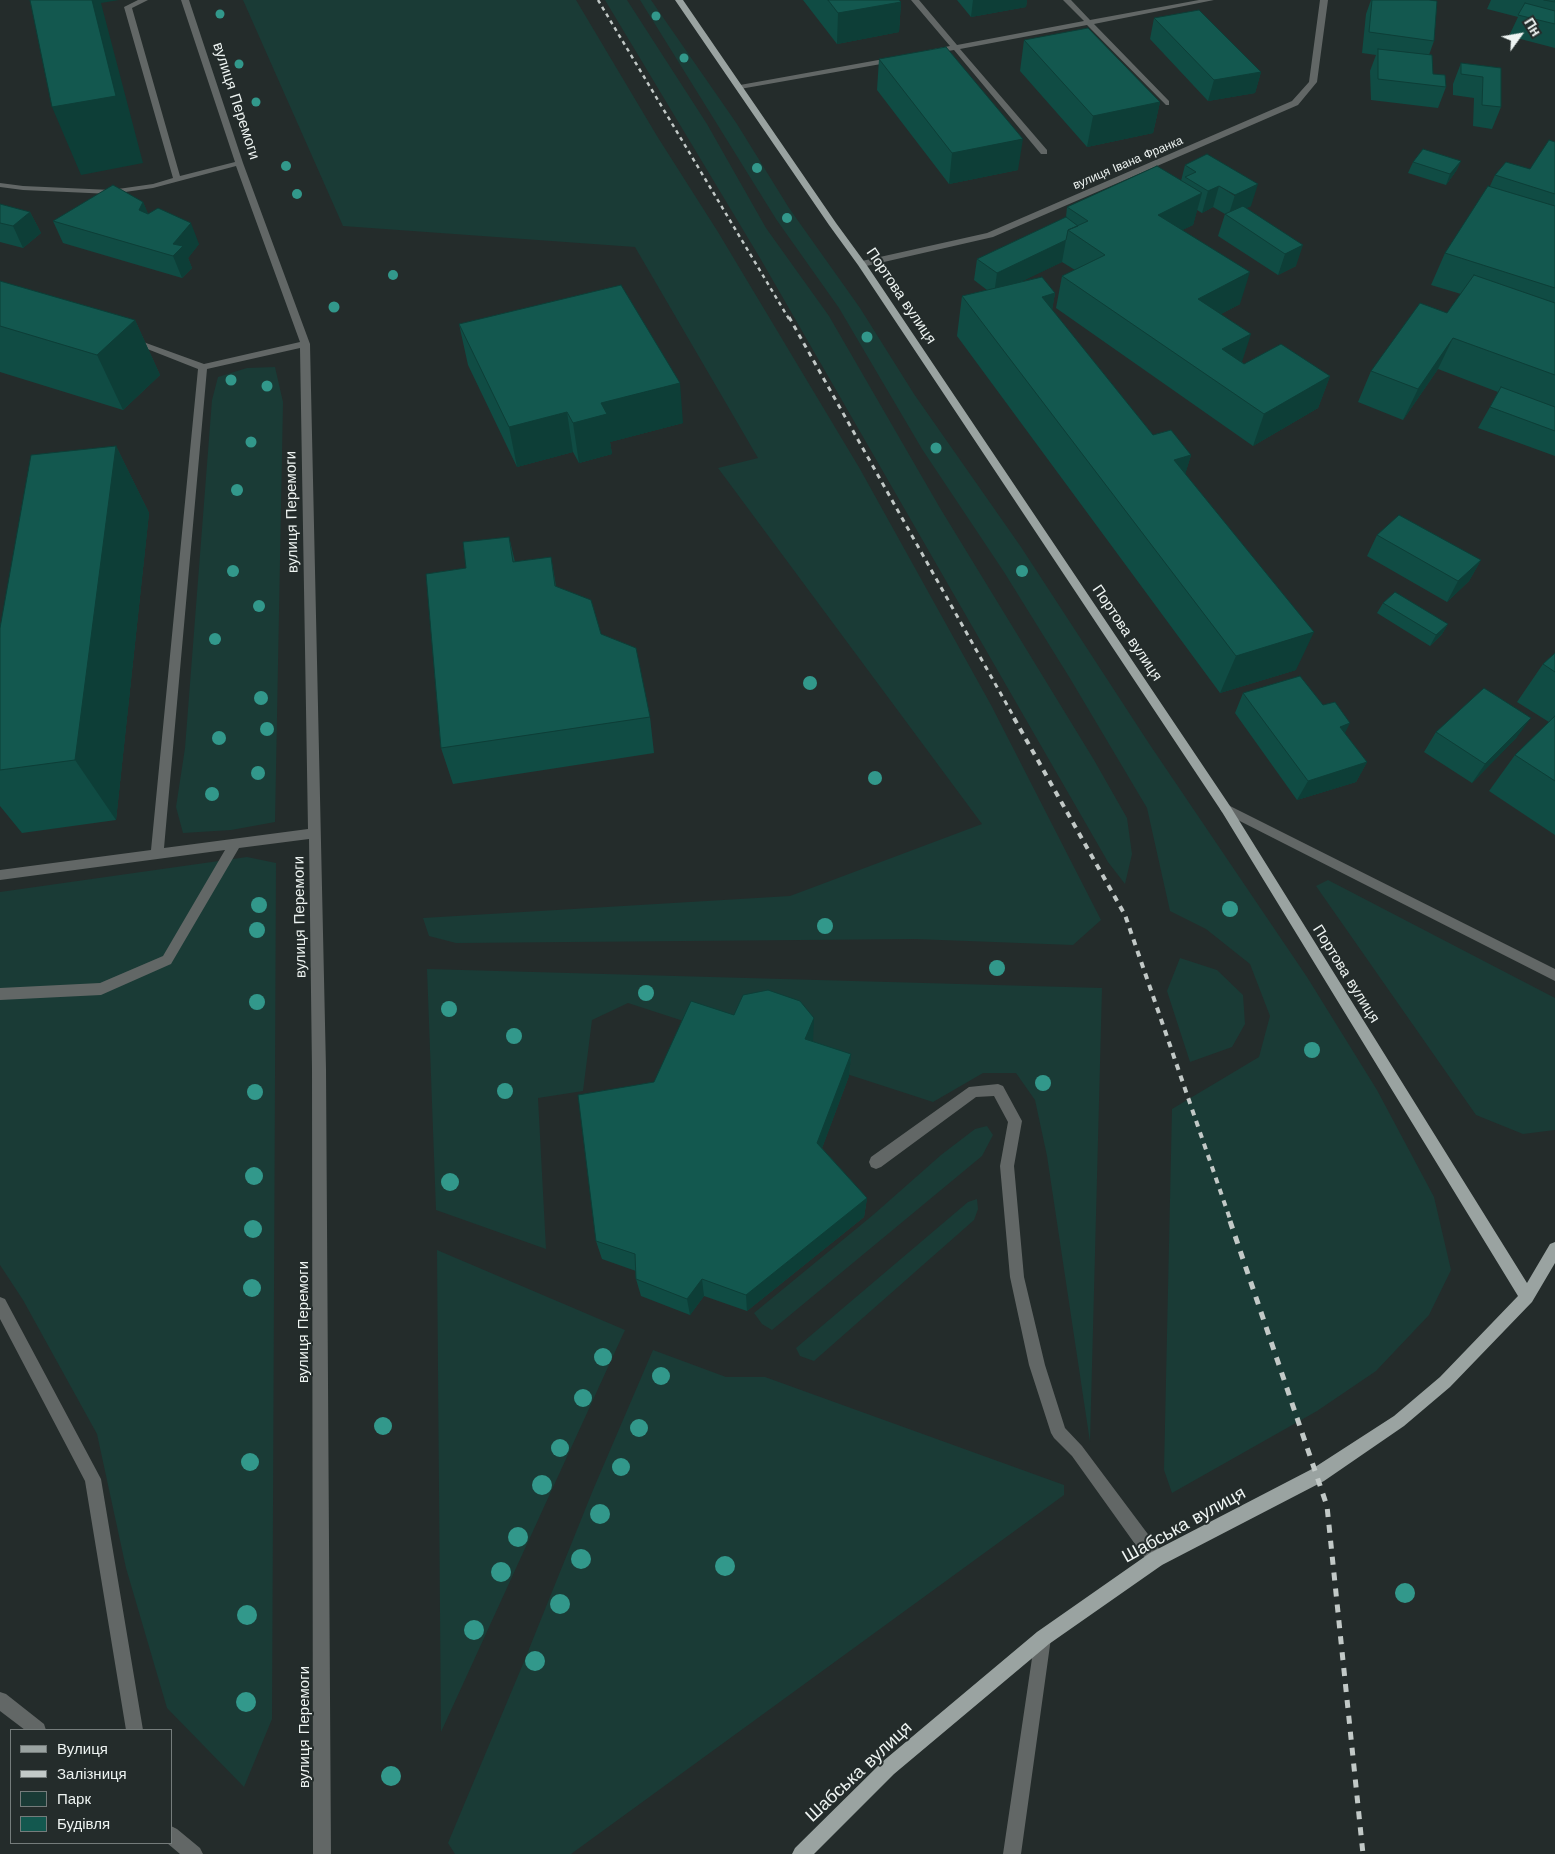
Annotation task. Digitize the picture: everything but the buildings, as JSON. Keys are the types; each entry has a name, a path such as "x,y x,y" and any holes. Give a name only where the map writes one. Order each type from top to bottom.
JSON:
{"main road":[{"name":"Портова вулиця","path":"678,0 862,264 1226,809 1527,1297"},
{"name":"Шабська вулиця","path":"800,1854 888,1768 1043,1638 1156,1559 1318,1475 1398,1421 1445,1382 1527,1297 1555,1249"}],"street":[{"path":"144,0 128,7 176,180"},
{"name":"вулиця Перемоги","path":"185,0 239,163 305,344 319,1069 322,1854"},
{"path":"915,0 1044,152"},
{"path":"1066,0 1166,103"},
{"path":"927,53 1210,0"},
{"name":"вулиця Івана Франка","path":"862,264 990,235 1295,103 1313,82 1324,0"},
{"path":"740,88 908,56"},
{"path":"0,185 23,188 111,192 152,186 239,163"},
{"path":"120,337 203,367 305,344"},
{"path":"157,854 203,367"},
{"path":"1226,809 1555,975"},
{"path":"0,875 314,833"},
{"path":"0,994 101,989 167,960 235,844"},
{"path":"876,1162 974,1091 998,1090 1015,1121 1007,1166 1017,1277 1037,1365 1059,1433 1077,1451 1156,1559"},
{"path":"0,1304 93,1479 135,1729"},
{"path":"1012,1854 1043,1638"},
{"path":"0,1700 37,1729"},
{"path":"172,1836 194,1854"}],"green space":[{"path":"243,0 576,0 860,469 991,705 1101,920 1073,945 915,939 456,943 429,936 423,918 790,896 982,824 718,468 758,458 635,247 343,226"},
{"path":"605,0 627,0 707,124 766,228 829,316 940,508 1094,760 1127,818 1132,854 1125,884 1108,862 760,258"},
{"path":"640,0 651,0 737,124 789,208 860,308 914,394 1021,547 1150,745 1307,977 1377,1090 1434,1197 1451,1270 1429,1315 1376,1371 1317,1411 1172,1493 1164,1470 1172,1109 1259,1057 1270,1016 1250,964 1206,929 1170,911 1147,808 1004,572 922,449 839,308 776,219"},
{"path":"275,367 283,402 275,822 231,830 183,833 176,807 185,748 212,400 218,377 247,368"},
{"path":"247,857 276,863 272,1719 244,1787 167,1708 126,1568 97,1434 23,1300 0,1265 0,892"},
{"path":"1328,880 1555,998 1555,1130 1523,1134 1476,1115 1316,886"},
{"path":"1180,958 1217,970 1243,995 1245,1024 1232,1047 1190,1062 1167,991"},
{"path":"427,969 1102,988 1090,1442 1047,1156 1035,1100 1016,1073 983,1073 933,1102 628,1003 592,1020 583,1091 538,1098 546,1249 436,1210"},
{"path":"987,1126 993,1135 982,1156 772,1330 762,1324 754,1313 873,1215 941,1155 975,1129"},
{"path":"977,1199 978,1209 974,1220 814,1361 800,1356 796,1348 968,1202"},
{"path":"437,1250 625,1330 441,1732"},
{"path":"653,1350 726,1377 765,1377 1064,1485 1064,1495 571,1854 455,1854 448,1843 593,1490"}],"railway":[{"path":"598,0 789,319"},
{"path":"789,317 1015,719"},
{"path":"1014,718 1125,915 1231,1222"},
{"path":"1230,1221 1327,1506 1363,1854"}]}
